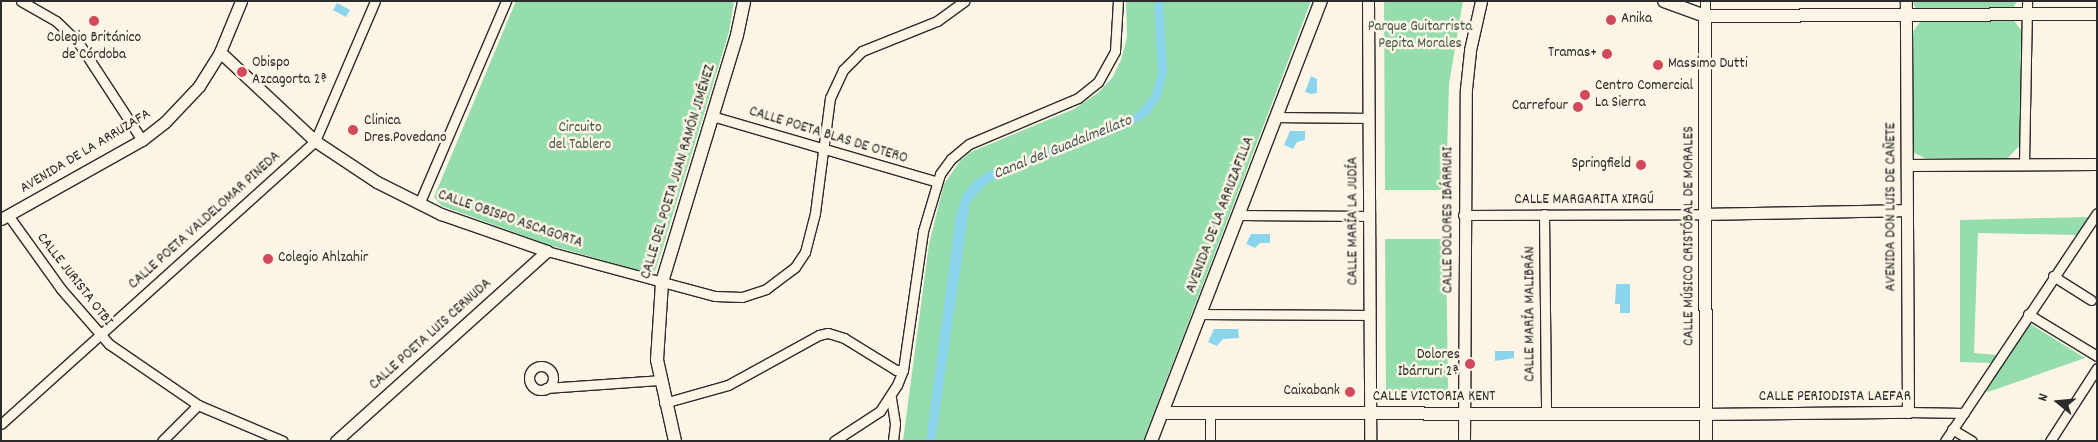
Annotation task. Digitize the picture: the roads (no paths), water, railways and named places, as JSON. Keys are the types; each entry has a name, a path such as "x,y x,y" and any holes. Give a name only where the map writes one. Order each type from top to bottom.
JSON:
{"main road":[{"name":"CALLE DEL POETA JUAN RAMÓN JIMÉNEZ","path":"675,441 659,380 658,322 662,282 737,35 744,1"},
{"name":"AVENIDA DE LA ARRUZAFILLA","path":"1152,441 1320,1"},
{"path":"1664,1 1705,16 1906,15 2027,7 2097,14"},
{"name":"CALLE MÚSICO CRISTÓBAL DE MORALES","path":"1705,16 1706,441"},
{"name":"CALLE VICTORIA KENT","path":"1162,413 1706,414"}],"street":[{"path":"21,1 56,21 78,42 142,140"},
{"name":"AVENIDA DE LA ARRUZAFA","path":"5,217 142,140 185,104 220,52 241,1"},
{"name":"CALLE POETA VALDELOMAR PINEDA","path":"1,424 315,141 375,1"},
{"path":"419,204 506,1"},
{"name":"CALLE OBISPO ASCAGORTA","path":"220,52 315,141 377,182 419,204 468,225 547,251 662,282 731,298 755,293 781,280 795,267 812,233 830,98 835,84 853,59 874,46 950,15 965,1"},
{"path":"834,441 871,418 891,398 903,370 923,231 937,182 951,159 969,144 1078,98 1098,82 1116,51 1118,1"},
{"name":"CALLE MARÍA LA JUDÍA","path":"1368,1 1370,441"},
{"name":"CALLE DOLORES IBÁRRURI","path":"1464,441 1463,215 1466,90 1470,50 1481,1"},
{"name":"CALLE MÚSICO CRISTÓBAL DE MORALES","path":"1705,1 1705,16"},
{"name":"AVENIDA DON LUIS DE CAÑETE","path":"1906,1 1908,412"},
{"path":"2024,163 2027,7"},
{"name":"CALLE POETA BLAS DE OTERO","path":"712,116 937,182"},
{"path":"1276,117 1369,118"},
{"path":"1907,164 2097,164"},
{"path":"1706,214 1907,210"},
{"path":"1945,441 2053,276 2097,213"},
{"name":"CALLE MARÍA MALIBRÁN","path":"1544,214 1546,414"},
{"name":"CALLE MARGARITA XIRGÚ","path":"1463,215 1706,214"},
{"path":"1238,215 1369,216"},
{"name":"CALLE JURISTA OTBI","path":"5,217 99,335 147,372 198,404 282,441"},
{"name":"CALLE POETA LUIS CERNUDA","path":"336,441 547,251"},
{"path":"2053,276 2091,300"},
{"path":"1200,314 1370,315"},
{"path":"2028,314 2097,356"},
{"path":"664,403 728,385 819,335 828,334 844,338 896,370 903,370"},
{"path":"2050,441 2097,368"},
{"path":"546,388 659,380"},
{"path":"891,398 895,424 893,441"},
{"path":"162,441 198,404"},
{"name":"CALLE PERIODISTA LAEFAR","path":"1706,414 1964,413"},
{"path":"1210,414 1210,441"},
{"path":"1952,429 1972,441"}],"water":[{"name":"Canal del Guadalmellato","path":"1154,1 1163,1 1167,70 1161,97 1148,115 1126,129 996,178 985,185 970,202 935,441 926,441 956,215 963,194 974,181 989,171 1122,121 1138,112 1151,96 1158,74"},
{"path":"337,3 350,10 346,17 333,10"},
{"path":"1311,76 1317,79 1317,93 1305,92"},
{"path":"1290,131 1305,131 1305,140 1297,142 1293,149 1284,145"},
{"path":"1251,234 1270,234 1270,243 1260,243 1255,248 1246,244"},
{"path":"1616,284 1630,284 1630,313 1620,313 1620,304 1615,304"},
{"path":"1214,329 1238,329 1239,338 1223,339 1217,346 1208,342"},
{"path":"1495,351 1514,351 1514,358 1495,361"}],"place":[{"name":"Anika","path":"1611,20"},
{"name":"Colegio Británico de Córdoba","path":"94,21"},
{"name":"Tramas+","path":"1607,54"},
{"name":"Massimo Dutti","path":"1658,65"},
{"name":"Obispo Azcagorta 2ª","path":"242,72"},
{"name":"Centro Comercial La Sierra","path":"1585,95"},
{"name":"Carrefour","path":"1578,107"},
{"name":"Clinica Dres.Povedano","path":"353,130"},
{"name":"Springfield","path":"1641,165"},
{"name":"Colegio Ahlzahir","path":"268,259"},
{"name":"Dolores Ibárruri 2ª","path":"1470,364"},
{"name":"Caixabank","path":"1350,392"}],"park label":[{"name":"Parque Guitarrista Pepita Morales","path":"1420,36"},
{"name":"Circuito del Tablero","path":"580,136"}]}
